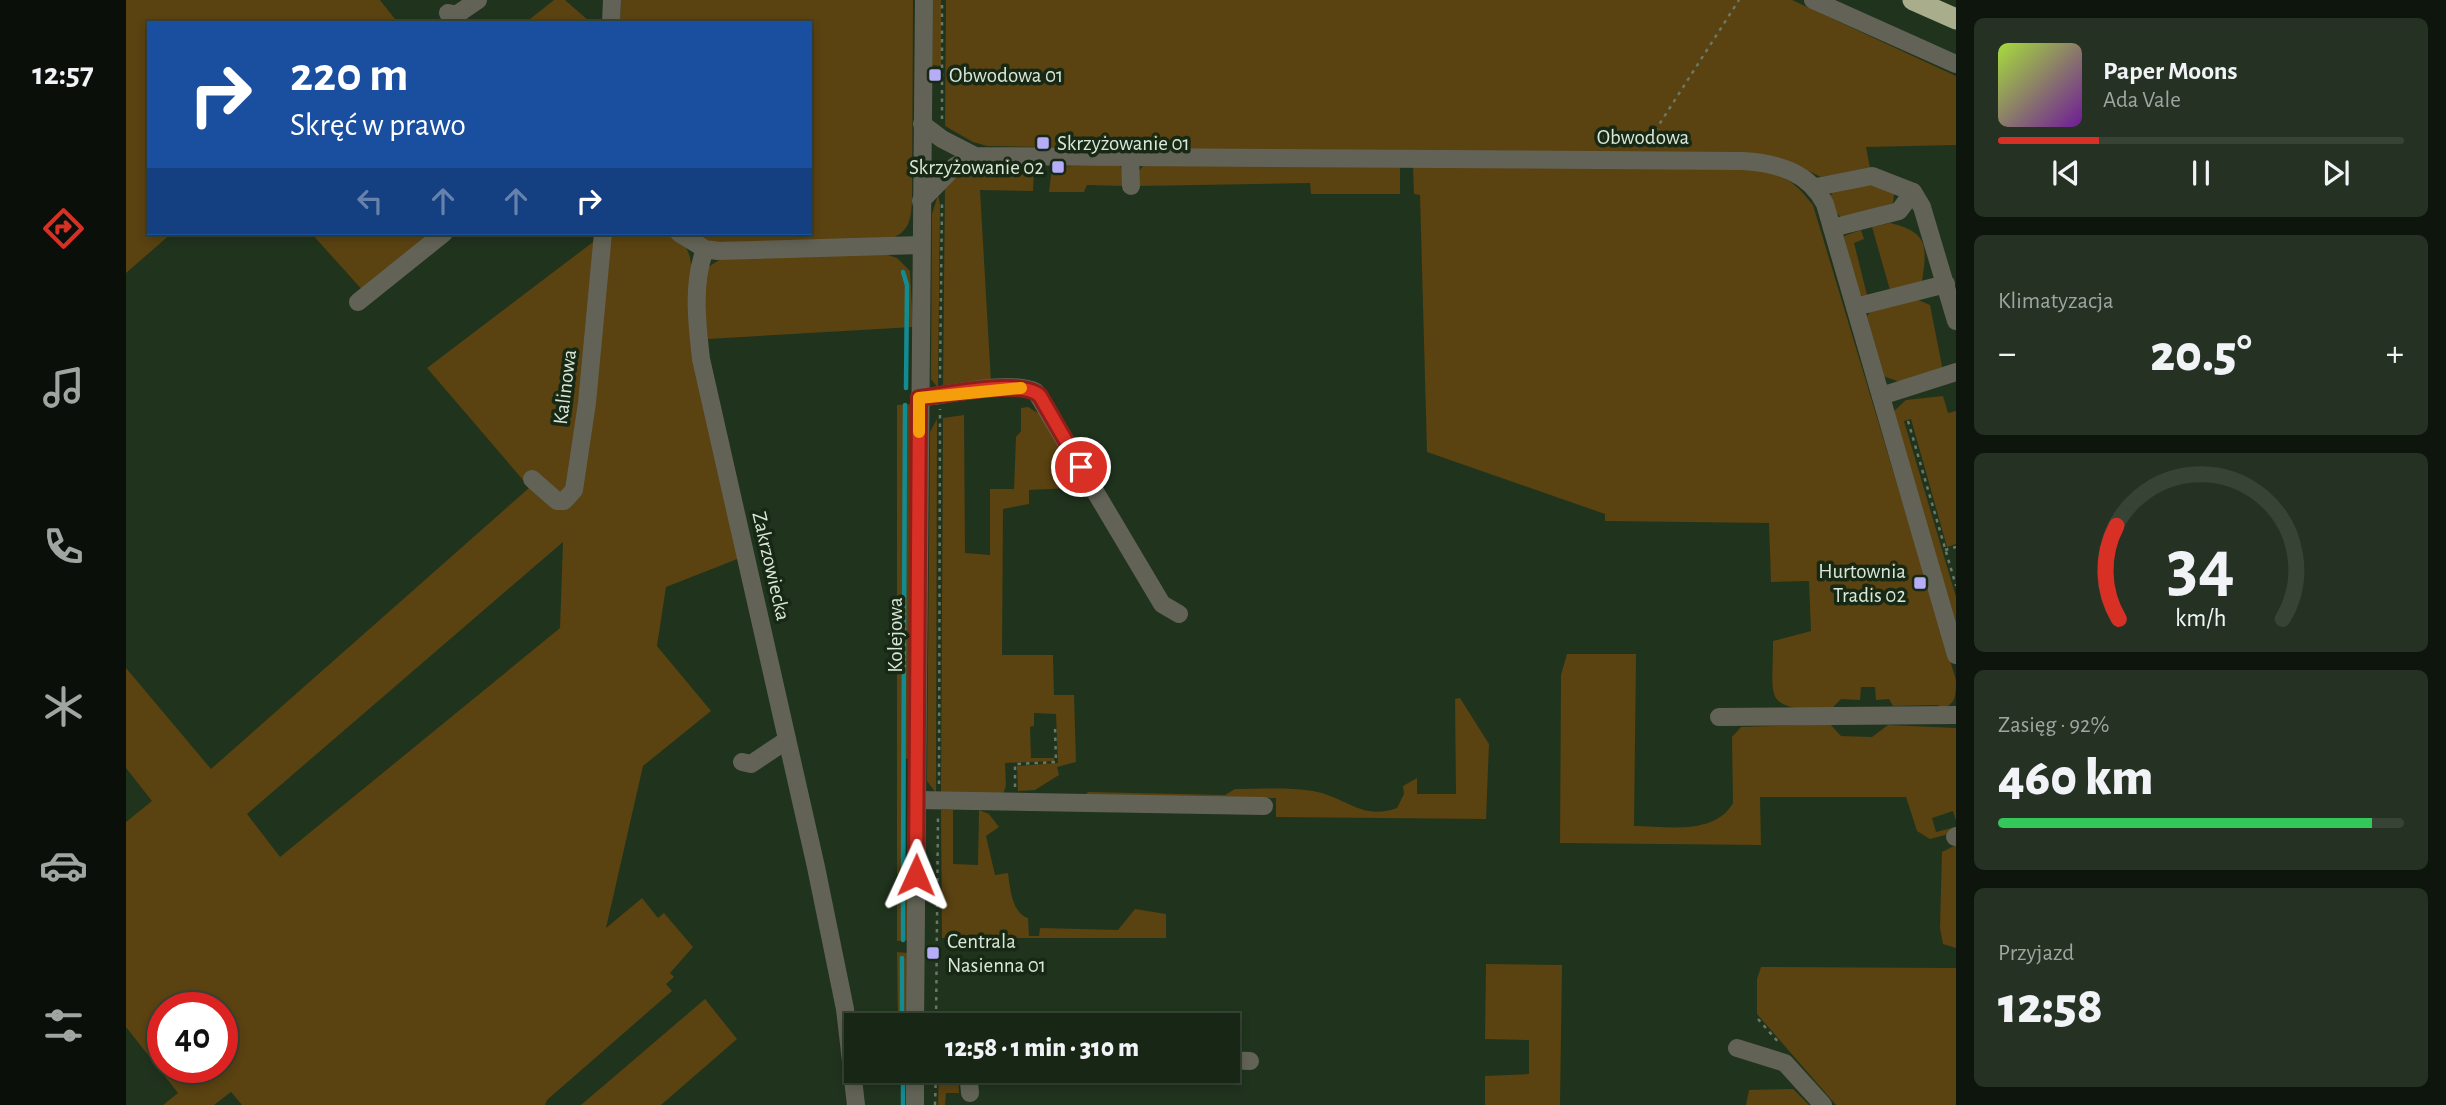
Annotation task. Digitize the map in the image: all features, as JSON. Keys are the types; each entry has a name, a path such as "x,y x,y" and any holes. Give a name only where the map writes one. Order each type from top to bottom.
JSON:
{"highway":[{"path":"1913,0 1956,19"}],"street":[{"path":"448,13 456,15 478,0"},
{"path":"611,21 612,0"},
{"name":"Kolejowa","path":"915,1013 924,0"},
{"path":"1813,0 1956,64"},
{"name":"Obwodowa","path":"922,124 942,139 975,156 1762,162 1793,172 1816,187"},
{"path":"922,201 942,177 955,166 975,156"},
{"path":"1130,156 1131,186"},
{"path":"1956,321 1922,207 1913,192 1872,176 1816,187 1832,228 1956,655"},
{"path":"1832,228 1899,211 1913,192"},
{"path":"358,303 442,235"},
{"name":"Kalinowa","path":"532,479 557,501 564,501 575,490 587,402 603,235"},
{"path":"682,235 705,250 921,245"},
{"name":"Zakrzowiecka","path":"705,250 698,270 696,290 701,359 845,1009 856,1105"},
{"path":"1855,307 1946,284"},
{"path":"1881,396 1956,372"},
{"path":"919,398 992,389 1023,388 1036,392 1162,604 1180,614"},
{"path":"1720,717 1956,715"},
{"path":"742,762 751,764 787,740"},
{"path":"917,800 1264,806"},
{"path":"1737,1048 1785,1063 1823,1105"},
{"path":"1240,1061 1250,1061"},
{"path":"915,1083 915,1105"},
{"path":"969,1083 970,1093"}],"path":[{"path":"942,0 942,139"},
{"path":"1636,160 1739,0"},
{"path":"936,1013 942,177"},
{"path":"1908,421 1956,586"},
{"path":"1945,550 1956,547"},
{"path":"1016,802 1015,764 1056,762 1055,727"},
{"path":"935,1105 936,1083"}],"shaded area":[{"path":"126,0 380,0 396,21 147,21 147,235 170,235 126,273"},
{"path":"554,0 565,0 589,21 528,21"},
{"path":"621,0 913,0 912,201 908,225 901,233 889,239 719,244 694,235 812,235 812,21 620,21"},
{"path":"933,0 941,0 941,66 932,65"},
{"path":"946,0 1792,0 1956,76 1956,145 1866,147 1870,168 1821,177 1790,162 987,146 973,142 945,126"},
{"path":"1019,164 1034,171 1033,191 980,190 991,382 943,387 945,184 964,169"},
{"path":"1117,164 1121,167 1126,186 1087,185 1084,192 1049,192 1052,167"},
{"path":"1144,165 1400,167 1400,194 1311,194 1310,183 1138,186 1137,173"},
{"path":"1413,167 1757,169 1782,177 1801,191 1813,205 1956,680 1952,702 1940,709 1938,705 1893,706 1889,699 1876,700 1875,687 1861,687 1860,700 1841,699 1829,711 1792,707 1776,698 1772,678 1773,641 1811,631 1809,581 1771,582 1769,523 1605,521 1605,514 1427,452 1420,195 1414,194"},
{"path":"1874,185 1894,194 1893,203 1842,218 1834,211 1830,196 1835,189"},
{"path":"938,195 938,388 931,379 932,214"},
{"path":"1890,223 1912,231 1923,243 1925,259 1922,282 1890,290 1872,227"},
{"path":"1861,230 1864,239 1854,243 1867,295 1864,296 1859,295 1844,236"},
{"path":"313,235 437,235 365,293"},
{"path":"607,235 668,235 677,239 685,247 690,259 740,558 666,587 657,646 711,711 643,766 606,928 642,898 658,918 664,913 693,947 670,973 674,977 666,984 672,991 547,1100 545,1105 242,1105 231,1092 214,1105 163,1105 178,1093 170,1083 238,1083 238,992 147,992 147,1054 126,1027 126,822 152,801 126,768 126,668 211,769 529,488 568,503","holes":["563,542 560,628 280,857 247,814"]},
{"path":"597,239 571,485 562,496 533,472 523,480 427,368"},
{"path":"882,253 897,258 910,271 913,327 708,339 702,290 708,267 721,259"},
{"path":"1916,299 1930,305 1942,366 1900,382 1883,376 1867,316 1871,311"},
{"path":"1943,396 1948,413 1956,411 1956,544 1947,547 1911,419 1904,421 1956,597 1956,631 1894,411 1906,400"},
{"path":"912,404 910,758 906,759 908,872 897,875 897,405"},
{"path":"1028,407 1040,414 1079,480 1071,488 1029,490 1029,504 1003,509 1002,655 1053,655 1054,695 1074,695 1076,762 1057,767 1059,775 1035,790 1018,791 1017,766 1058,763 1056,714 1034,713 1034,726 1030,727 1031,758 1054,758 1054,761 1005,763 1006,786 1003,794 941,793 943,418 964,415 965,553 990,555 990,489 1014,489 1016,437 1021,431 1021,408"},
{"path":"937,419 936,793 927,781 930,432"},
{"path":"1567,654 1636,654 1634,826 1702,825 1725,813 1733,803 1732,737 1741,727 1830,724 1841,736 1872,737 1888,725 1956,728 1956,821 1953,811 1932,818 1936,832 1956,827 1956,832 1930,839 1917,831 1906,797 1760,797 1761,845 1560,843 1561,675"},
{"path":"1460,698 1489,744 1486,819 1276,817 1276,798 1085,795 1088,792 1225,795 1235,789 1294,789 1324,794 1373,812 1397,808 1404,794 1403,786 1417,778 1417,794 1456,794 1455,699"},
{"path":"941,810 953,810 953,864 978,865 979,810 989,814 999,827 986,836 995,875 1008,873 1015,906 1028,918 1029,936 1039,936 1040,928 1118,930 1135,909 1166,914 1166,938 942,938"},
{"path":"1956,845 1956,948 1943,944 1940,928 1942,852"},
{"path":"908,889 909,940 897,941 897,890"},
{"path":"897,952 908,953 908,1013 898,1013"},
{"path":"1486,964 1562,965 1560,1105 1485,1105 1485,1076 1529,1074 1529,1040 1485,1039"},
{"path":"1761,967 1956,968 1956,1105 1836,1105 1757,1014 1757,979"},
{"path":"705,999 737,1039 661,1105 581,1105"},
{"path":"939,1083 958,1083 959,1093 946,1093 945,1105 938,1105"},
{"path":"1793,1089 1809,1105 1746,1105 1749,1090"}],"waterway":[{"path":"903,272 907,285 906,388"},
{"path":"903,875 905,405"},
{"path":"903,889 903,940"},
{"path":"902,958 902,1013"},
{"path":"903,1083 903,1105"}],"slow traffic":[{"path":"919,432 919,398 1021,388"}],"place":[{"name":"Obwodowa 01","path":"935,75"},
{"name":"Skrzyżowanie 01","path":"1043,143"},
{"name":"Skrzyżowanie 02","path":"1058,167"},
{"name":"Hurtownia Tradis 02","path":"1920,583"},
{"name":"Centrala Nasienna 01","path":"933,953"}],"route":[{"path":"916,875 919,398 992,389 1031,389 1040,396 1081,467"}]}
